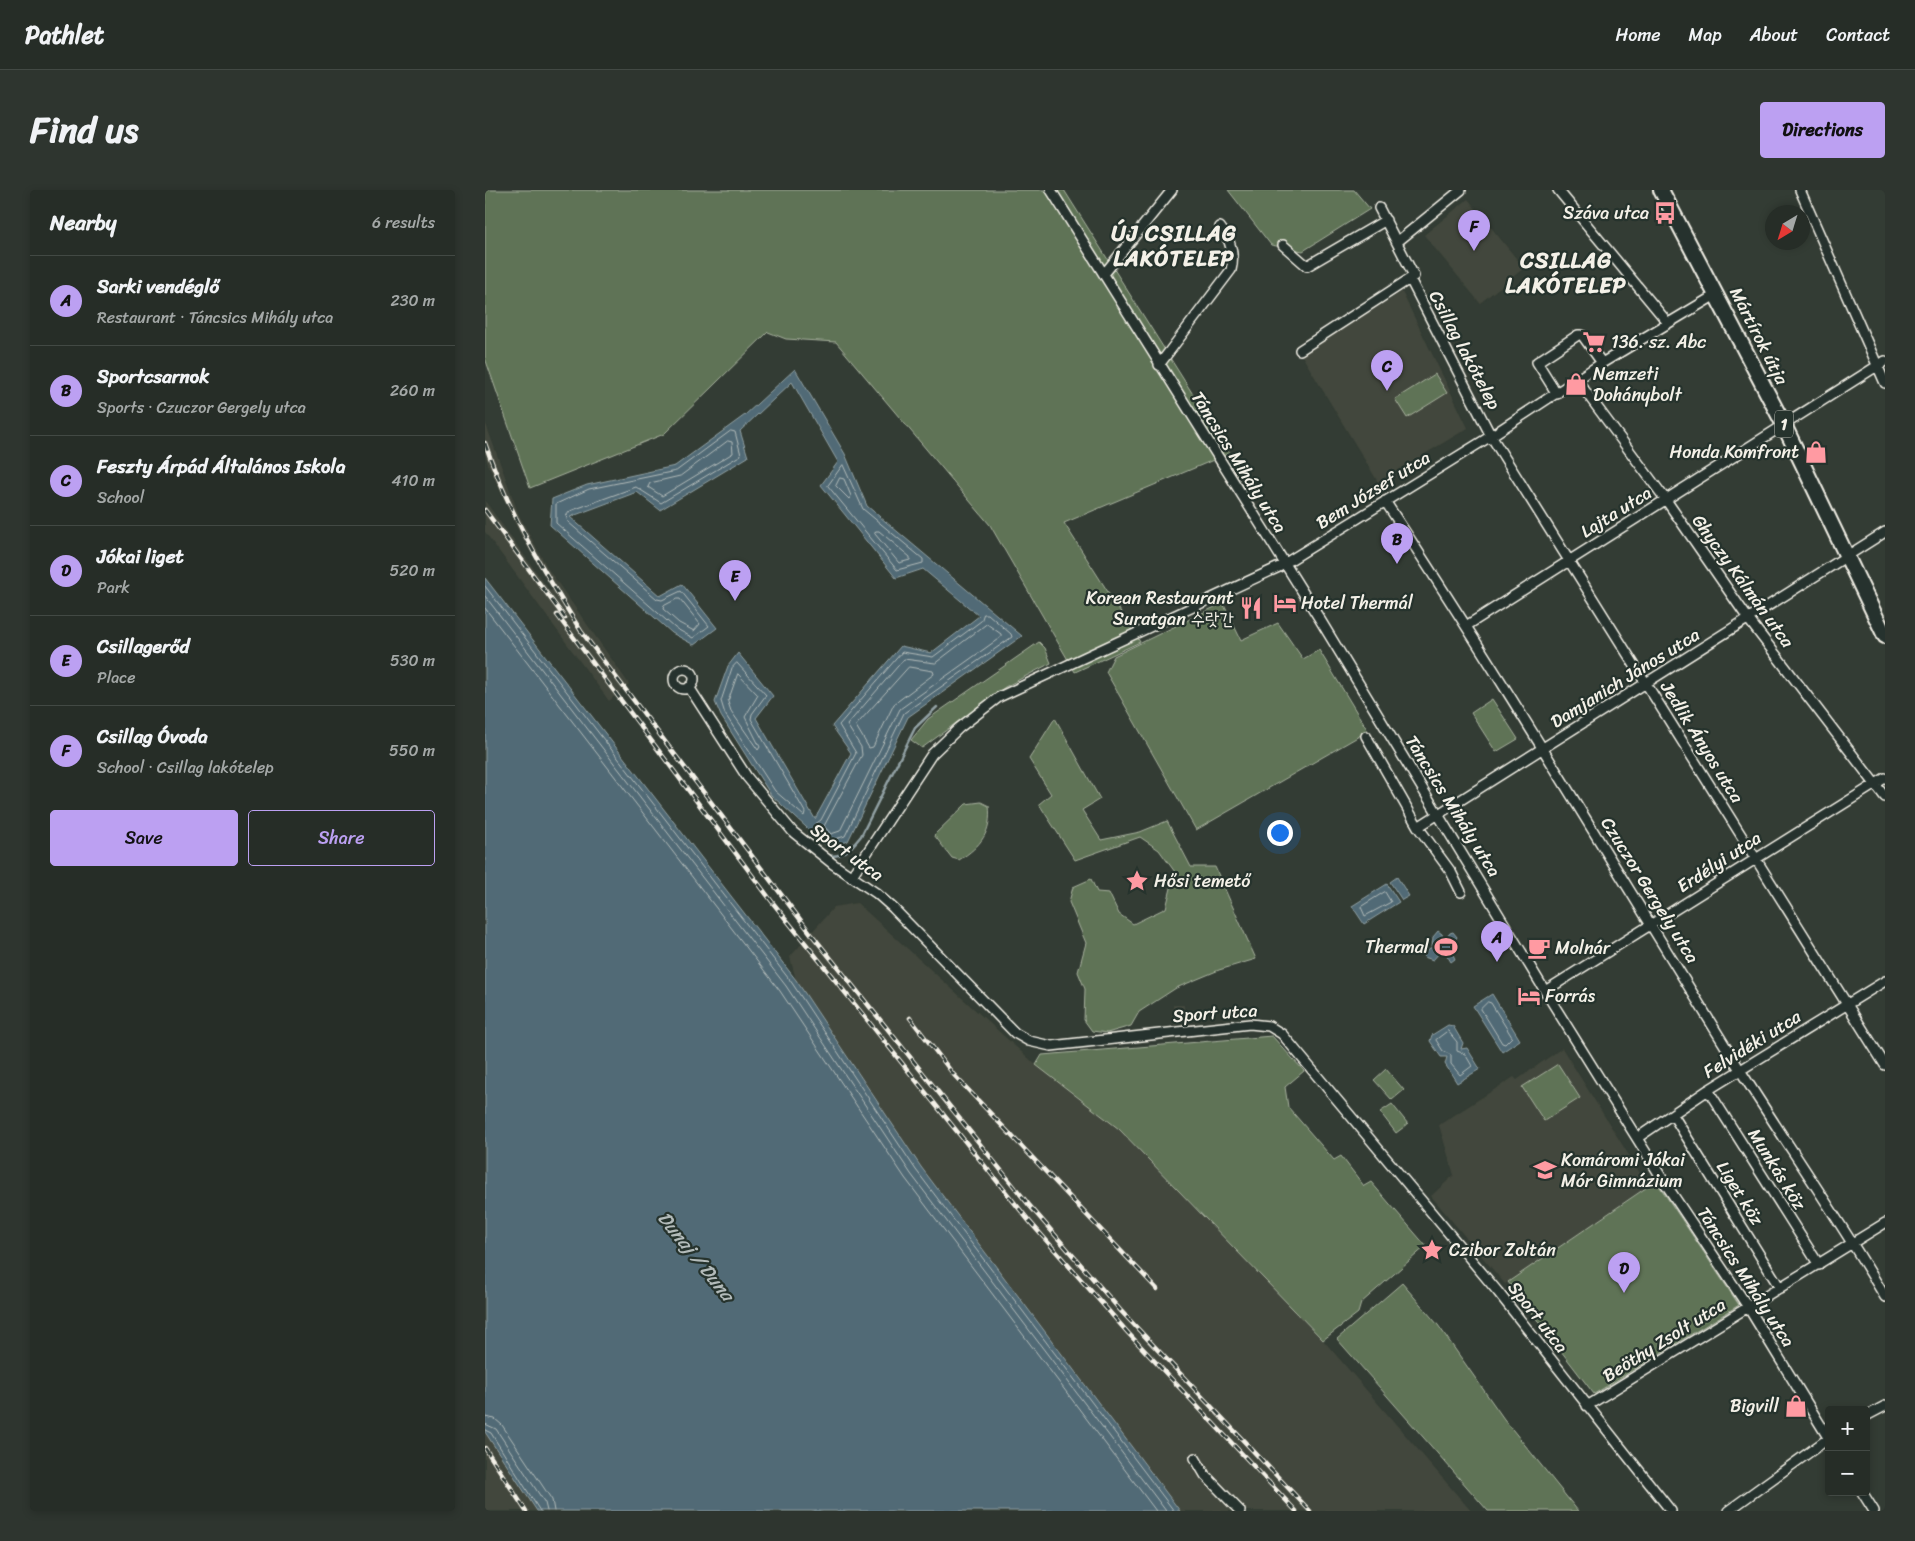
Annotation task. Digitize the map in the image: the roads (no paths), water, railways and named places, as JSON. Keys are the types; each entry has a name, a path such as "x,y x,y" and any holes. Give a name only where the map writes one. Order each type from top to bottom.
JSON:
{"main road":[{"name":"Mártírok útja","path":"1661,190 1784,425 1885,636"}],"street":[{"name":"Táncsics Mihály utca","path":"1051,190 1439,814 1545,991 1637,1138 1748,1307 1825,1432"},
{"path":"1104,274 1171,190"},
{"path":"1397,242 1461,190"},
{"path":"1558,190 1668,323"},
{"path":"1800,190 1881,364 1885,383"},
{"name":"Csillag lakótelep","path":"1300,350 1414,276 1379,208"},
{"path":"1283,245 1307,266 1386,220"},
{"path":"1159,365 1231,270 1232,250 1227,235 1220,227"},
{"name":"Csillag lakótelep","path":"1409,279 1491,436"},
{"name":"Bem József utca","path":"851,877 925,764 941,744 988,704 1029,682 1256,579 1284,564 1491,436 1602,363 1717,294"},
{"path":"1557,394 1537,362 1578,335 1582,335 1602,363"},
{"name":"Lajta utca","path":"1466,626 1881,364"},
{"name":"Ghyczy Kálmán utca","path":"1577,380 1666,500 1749,620 1885,797"},
{"name":"Jedlik Ányos utca","path":"1491,436 1845,1004 1885,1065"},
{"name":"Czuczor Gergely utca","path":"1385,500 1543,749 1741,1071 1854,1243 1885,1297"},
{"name":"Damjanich János utca","path":"1418,827 1749,620 1885,532"},
{"name":"Sport utca","path":"689,687 760,796 793,832 851,877 876,893 893,908 999,1018 1029,1041 1051,1046 1250,1024 1276,1029 1283,1034 1498,1292 1671,1511"},
{"path":"1366,736 1418,827 1451,872 1461,892"},
{"name":"Erdélyi utca","path":"1545,991 1885,778"},
{"name":"Felvidéki utca","path":"1637,1138 1708,1090 1885,981"},
{"name":"Munkás köz","path":"1708,1090 1819,1264"},
{"name":"Liget köz","path":"1673,1115 1780,1288"},
{"name":"Beöthy Zsolt utca","path":"1587,1406 1885,1223"},
{"path":"1870,1414 1885,1406"},
{"path":"1728,1511 1825,1441"},
{"path":"1195,1458 1201,1470 1240,1511"},
{"path":"1865,1496 1874,1511"}],"water":[{"path":"795,369 845,454 867,506 1022,636 908,717 848,841 829,848 771,795 721,716 715,702 728,666 738,653 773,696 756,718 815,819 851,753 832,726 901,646 931,653 979,616 923,569 896,578 821,485 838,462 792,382 740,431 748,457 660,510 637,492 570,517 660,596 682,584 717,628 694,645 672,633 550,525 552,499 587,485 675,466 745,415"},
{"name":"Dunaj / Duna","path":"485,578 796,980 921,1167 1180,1511 537,1511 485,1432"},
{"path":"1397,877 1409,896 1402,900 1390,882"},
{"path":"1387,884 1399,902 1364,924 1352,906"},
{"name":"Thermal","path":"1438,931 1442,934 1444,941 1453,932 1457,937 1450,948 1455,959 1451,962 1445,952 1441,951 1433,960 1424,957 1424,952 1432,947 1433,937"},
{"path":"1492,994 1520,1040 1502,1052 1473,1006"},
{"path":"1448,1025 1453,1026 1463,1043 1461,1049 1467,1048 1480,1069 1457,1083 1445,1064 1447,1057 1441,1057 1430,1041 1432,1035"}],"waterway":[{"path":"827,855 842,854 851,848 861,836 915,728 937,707"}],"railway":[{"path":"485,443 515,517 553,586 581,631 812,935 1029,1205 1121,1311 1310,1511"},
{"path":"485,510 565,618"},
{"path":"557,615 773,903 1030,1222 1129,1334 1296,1511"},
{"path":"910,1018 954,1075 1157,1289"},
{"path":"485,1448 526,1511"}],"place":[{"name":"Száva utca","path":"1665,213"},
{"name":"Csillag Óvoda","path":"1474,251"},
{"name":"136. sz. Abc","path":"1594,342"},
{"name":"Nemzeti Dohánybolt","path":"1576,384"},
{"name":"Feszty Árpád Általános Iskola","path":"1387,391"},
{"name":"Honda Komfront","path":"1816,452"},
{"name":"Sportcsarnok","path":"1397,564"},
{"name":"Csillagerőd","path":"735,601"},
{"name":"Hotel Thermál","path":"1285,603"},
{"name":"Korean Restaurant Suratgan 수랏간","path":"1251,608"},
{"name":"Hősi temető","path":"1137,881"},
{"name":"Thermal","path":"1446,947"},
{"name":"Molnár","path":"1539,948"},
{"name":"Sarki vendéglő","path":"1497,962"},
{"name":"Forrás","path":"1529,996"},
{"name":"Komáromi Jókai Mór Gimnázium","path":"1545,1170"},
{"name":"Czibor Zoltán","path":"1432,1250"},
{"name":"Jókai liget","path":"1624,1293"},
{"name":"Bigvill","path":"1796,1406"}],"district":[{"name":"ÚJ CSILLAG LAKÓTELEP","path":"1174,246"},
{"name":"CSILLAG LAKÓTELEP","path":"1566,272"}]}
